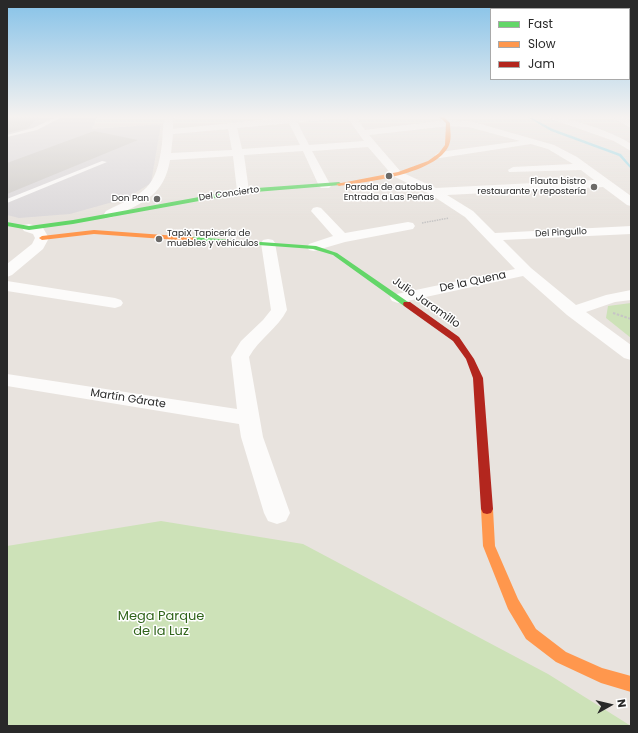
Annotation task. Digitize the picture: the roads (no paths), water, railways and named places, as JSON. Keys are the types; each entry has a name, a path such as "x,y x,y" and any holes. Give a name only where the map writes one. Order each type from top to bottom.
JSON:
{"street":[{"path":"110,214 128,205 156,186 161,177 165,151"},
{"path":"164,157 252,151"},
{"path":"309,151 326,186"},
{"path":"377,151 397,174 434,192 469,214 526,272 631,354"},
{"path":"440,155 442,151"},
{"path":"440,155 468,151"},
{"path":"559,151 573,159 631,202"},
{"path":"238,152 243,191"},
{"name":"Del Concierto","path":"7,224 29,228 73,222 110,214 243,191 326,186 365,181 397,174 419,167 440,155"},
{"path":"513,170 584,167"},
{"path":"434,192 606,184"},
{"path":"317,211 342,238"},
{"path":"314,247 342,238 408,226"},
{"path":"7,272 38,246 42,238 38,231 29,228"},
{"name":"Del Pingullo","path":"492,237 631,230"},
{"name":"Julio Jaramillo","path":"42,238 94,232 314,247 335,254 456,339 470,359 478,378 489,546 513,604 531,634 561,657 601,675 631,684"},
{"path":"268,244 279,310 276,317 249,343 240,357 252,437 277,513"},
{"name":"De la Quena","path":"398,298 526,272"},
{"path":"7,286 115,303"},
{"path":"573,310 612,298 631,295"},
{"name":"Martín Gárate","path":"7,380 250,418"}],"lane":[{"path":"7,201 104,162"}],"waterway":[{"path":"610,151 620,155 631,168"}],"place":[{"name":"Parada de autobus Entrada a Las Peñas","path":"389,176"},
{"name":"Flauta bistro restaurante y repostería","path":"594,187"},
{"name":"Don Pan","path":"157,199"},
{"name":"TapiX Tapicería de muebles y vehículos","path":"159,239"}],"park label":[{"name":"Mega Parque de la Luz","path":"161,624"}]}
